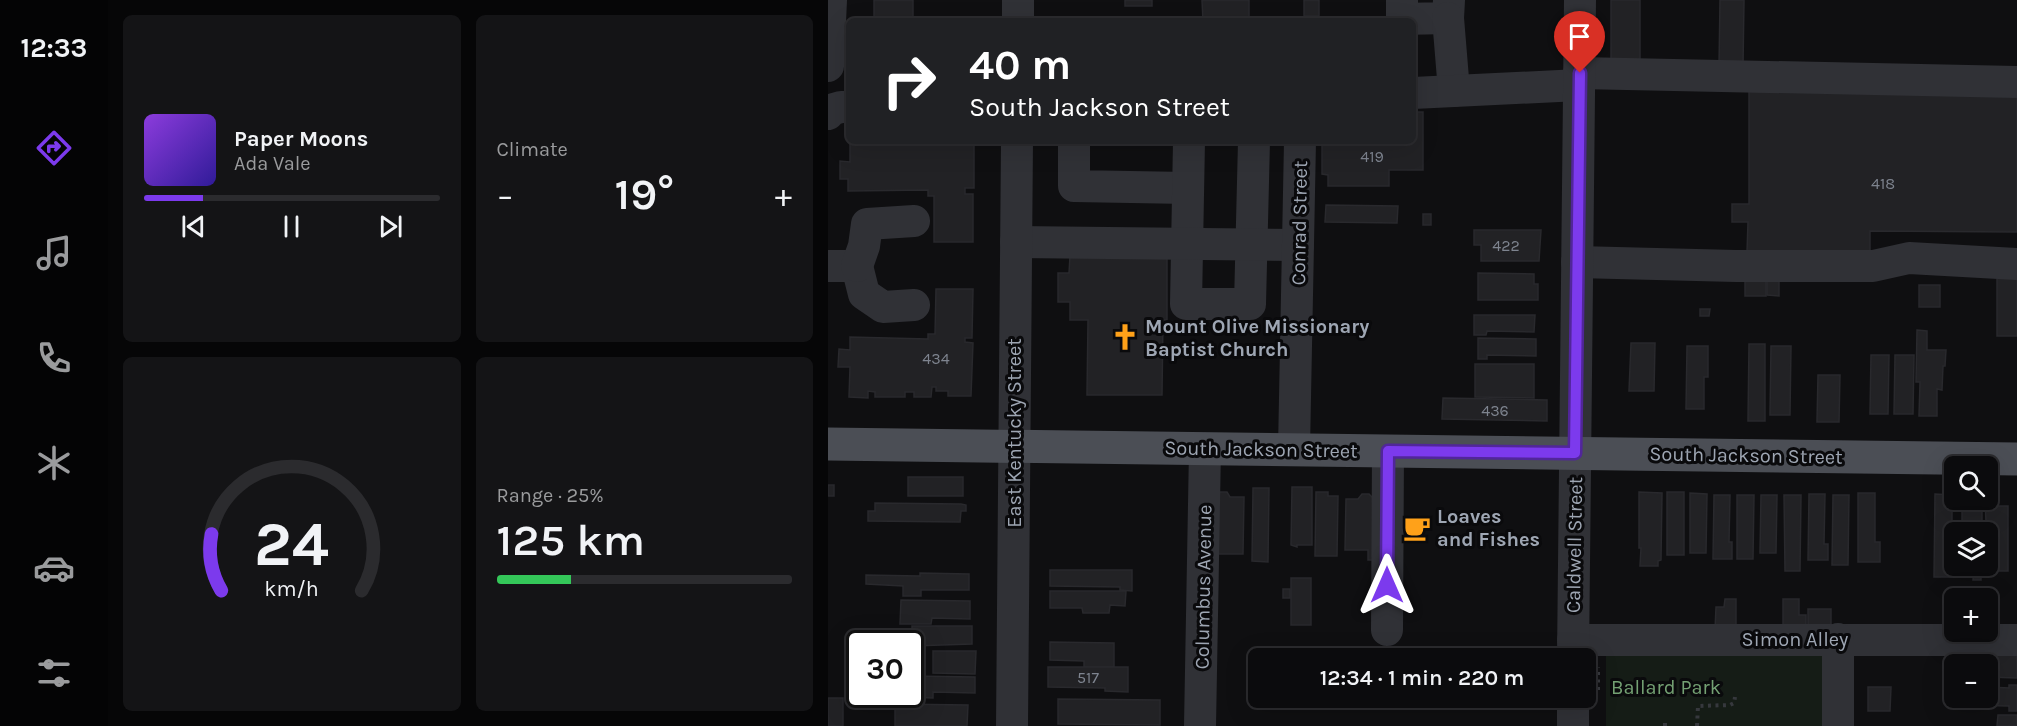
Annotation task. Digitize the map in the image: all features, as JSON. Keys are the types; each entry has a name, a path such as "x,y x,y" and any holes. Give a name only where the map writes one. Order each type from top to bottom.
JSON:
{"main road":[{"name":"South Jackson Street","path":"828,444 2017,459"}],"street":[{"path":"828,66 831,0"},
{"path":"1018,0 1018,18"},
{"path":"1402,0 1402,18"},
{"name":"Caldwell Street","path":"1580,0 1575,453 1581,646"},
{"path":"1407,18 1448,9 1454,91"},
{"path":"1416,93 1579,79 2017,82"},
{"path":"828,114 830,110 846,107"},
{"name":"East Kentucky Street","path":"1012,726 1017,144"},
{"path":"1074,144 1074,186 1188,188"},
{"path":"1189,144 1186,304 1250,304 1254,144"},
{"name":"Conrad Street","path":"1294,449 1300,144"},
{"path":"914,221 867,225 864,246 842,266 864,294 882,307 914,305"},
{"path":"1016,242 1298,245"},
{"path":"1577,262 1736,266 1873,266 1909,258 2017,264"},
{"name":"Columbus Avenue","path":"1200,726 1205,449"},
{"path":"1386,630 1388,451"},
{"path":"1838,639 1838,726"},
{"name":"Simon Alley","path":"1581,646 1838,639 2017,640"},
{"path":"1573,726 1580,708"}],"path":[{"path":"1697,726 1698,706 1730,705 1734,703 1735,697"}],"green space":[{"name":"Ballard Park","path":"1606,645 1831,647 1831,726 1606,726"}],"building":[{"path":"874,0 913,0 913,18 874,18"},
{"path":"1125,0 1152,0 1152,6 1125,6"},
{"path":"1202,0 1249,0 1249,18 1203,18"},
{"path":"1304,0 1319,0 1319,16 1304,16"},
{"path":"1611,0 1640,0 1640,68 1611,68"},
{"path":"1720,0 1744,0 1743,67 1719,67"},
{"path":"1749,89 2017,91 2017,232 1870,231 1870,253 1747,252 1748,222 1732,222 1732,204 1749,204"},
{"path":"1416,112 1423,112 1423,170 1389,170 1389,186 1328,186 1328,175 1322,174 1322,144 1416,144"},
{"path":"850,144 974,144 974,188 965,188 965,194 973,194 973,242 934,242 934,196 928,196 928,190 848,191 848,179 840,179 840,161 850,162"},
{"path":"1326,205 1398,206 1397,223 1325,222"},
{"path":"1423,214 1431,214 1431,225 1423,225"},
{"path":"1474,230 1541,230 1539,261 1481,261 1481,245 1474,245"},
{"name":"Mount Olive Missionary Baptist Church","path":"1070,256 1167,256 1167,320 1163,320 1162,395 1087,395 1088,320 1070,320 1070,302 1058,302 1058,273 1069,273"},
{"path":"1478,273 1534,274 1534,284 1538,284 1538,300 1478,300"},
{"path":"1745,278 1766,279 1766,296 1745,296"},
{"path":"1767,278 1779,278 1779,296 1767,295"},
{"path":"1997,278 2017,278 2017,336 1997,336"},
{"path":"1919,285 1940,285 1940,307 1919,307"},
{"path":"936,289 973,289 972,338 965,338 965,342 973,343 971,396 948,396 948,391 936,391 936,387 932,387 931,397 914,397 914,392 905,392 905,397 875,397 875,392 868,391 868,398 849,397 850,367 838,367 839,349 850,350 850,337 928,339 928,334 935,334"},
{"path":"1700,309 1710,309 1709,316 1700,316"},
{"path":"1474,315 1535,315 1534,332 1487,331 1486,335 1474,335"},
{"path":"1917,330 1927,331 1927,350 1946,350 1942,390 1937,389 1937,416 1919,416 1920,382 1916,382"},
{"path":"1478,338 1536,339 1536,356 1487,355 1487,359 1478,359"},
{"path":"1631,343 1655,343 1654,391 1629,391"},
{"path":"1749,344 1765,344 1765,421 1748,421"},
{"path":"1687,346 1708,346 1708,377 1704,377 1704,409 1686,409"},
{"path":"1771,346 1791,346 1790,415 1770,415"},
{"path":"1871,355 1889,355 1888,414 1870,414"},
{"path":"1895,355 1914,355 1913,414 1894,414"},
{"path":"1475,364 1534,364 1534,398 1475,397"},
{"path":"1818,375 1840,375 1839,422 1817,422"},
{"path":"1443,398 1547,400 1547,421 1442,419"},
{"path":"908,477 963,477 963,496 908,496"},
{"path":"828,485 834,485 834,496 828,496"},
{"path":"1292,487 1312,487 1312,545 1297,545 1297,547 1291,545"},
{"path":"1253,488 1269,488 1268,562 1252,561"},
{"path":"1220,492 1227,492 1230,497 1244,497 1243,554 1216,554 1217,495"},
{"path":"1316,492 1328,492 1328,496 1338,496 1337,556 1315,556"},
{"path":"1639,492 1662,493 1661,560 1658,561 1658,566 1640,566"},
{"path":"1667,492 1684,492 1684,555 1667,555"},
{"path":"1690,493 1707,494 1706,553 1690,553"},
{"path":"1858,493 1875,493 1875,542 1880,542 1880,562 1858,562"},
{"path":"1362,494 1369,494 1372,497 1378,560 1368,560 1368,550 1345,550 1346,499 1358,499"},
{"path":"1809,494 1825,494 1824,544 1828,544 1828,560 1808,560"},
{"path":"1935,494 1944,495 1944,510 1952,510 1952,522 1944,522 1944,576 1956,577 1934,577"},
{"path":"1714,495 1730,495 1729,542 1732,542 1732,559 1713,559"},
{"path":"1737,495 1754,495 1753,559 1737,559"},
{"path":"1761,495 1777,495 1776,553 1760,553"},
{"path":"1784,495 1801,495 1800,571 1785,571"},
{"path":"1833,495 1849,495 1848,565 1832,565"},
{"path":"875,503 961,504 966,505 966,511 961,511 960,522 868,521 868,511 875,511"},
{"path":"1998,506 2008,506 2008,571 1998,571 1998,522 1986,522 1985,510 1998,510"},
{"path":"1962,510 1982,510 1982,522 1962,522"},
{"path":"1050,570 1132,570 1132,591 1120,590 1120,587 1050,586"},
{"path":"920,573 969,574 969,590 921,590 921,596 903,596 903,586 866,584 866,575 920,576"},
{"path":"1973,576 1981,576 1981,580 1973,580"},
{"path":"1291,578 1311,578 1311,625 1291,625"},
{"path":"1283,589 1290,589 1290,598 1283,598"},
{"path":"1050,591 1126,591 1125,606 1110,605 1109,613 1083,613 1082,608 1050,608"},
{"path":"1725,599 1736,599 1736,630 1715,630 1716,607 1724,607"},
{"path":"1783,599 1799,599 1799,615 1806,615 1806,633 1783,633"},
{"path":"901,600 970,601 970,619 932,618 931,624 900,624"},
{"path":"1808,609 1831,609 1831,631 1808,631"},
{"path":"912,626 972,626 972,644 924,646 924,630 912,630"},
{"path":"1050,642 1114,643 1114,667 1084,667 1084,661 1050,660"},
{"path":"1989,645 2017,645 2017,678 1998,677 1998,654 1989,654"},
{"path":"933,651 976,651 975,674 933,673"},
{"path":"1048,667 1128,667 1128,692 1105,691 1105,688 1048,687"},
{"path":"924,676 975,677 975,693 933,692 933,698 924,698"},
{"path":"2009,685 2017,685 2017,711 2009,711 2009,706 1998,706 1998,687 2009,688"},
{"path":"1868,687 1891,687 1890,711 1868,711"},
{"path":"828,698 843,698 843,726 828,726"},
{"path":"1058,699 1160,700 1160,725 1058,724"},
{"path":"924,704 968,705 967,726 895,726 895,708 924,708"},
{"path":"1998,715 2017,715 2017,726 1997,726"}],"place":[{"name":"Mount Olive Missionary Baptist Church","path":"1125,337"},
{"name":"Loaves and Fishes","path":"1417,528"}],"route":[{"path":"1387,585 1388,451 1575,453 1580,73"}]}
